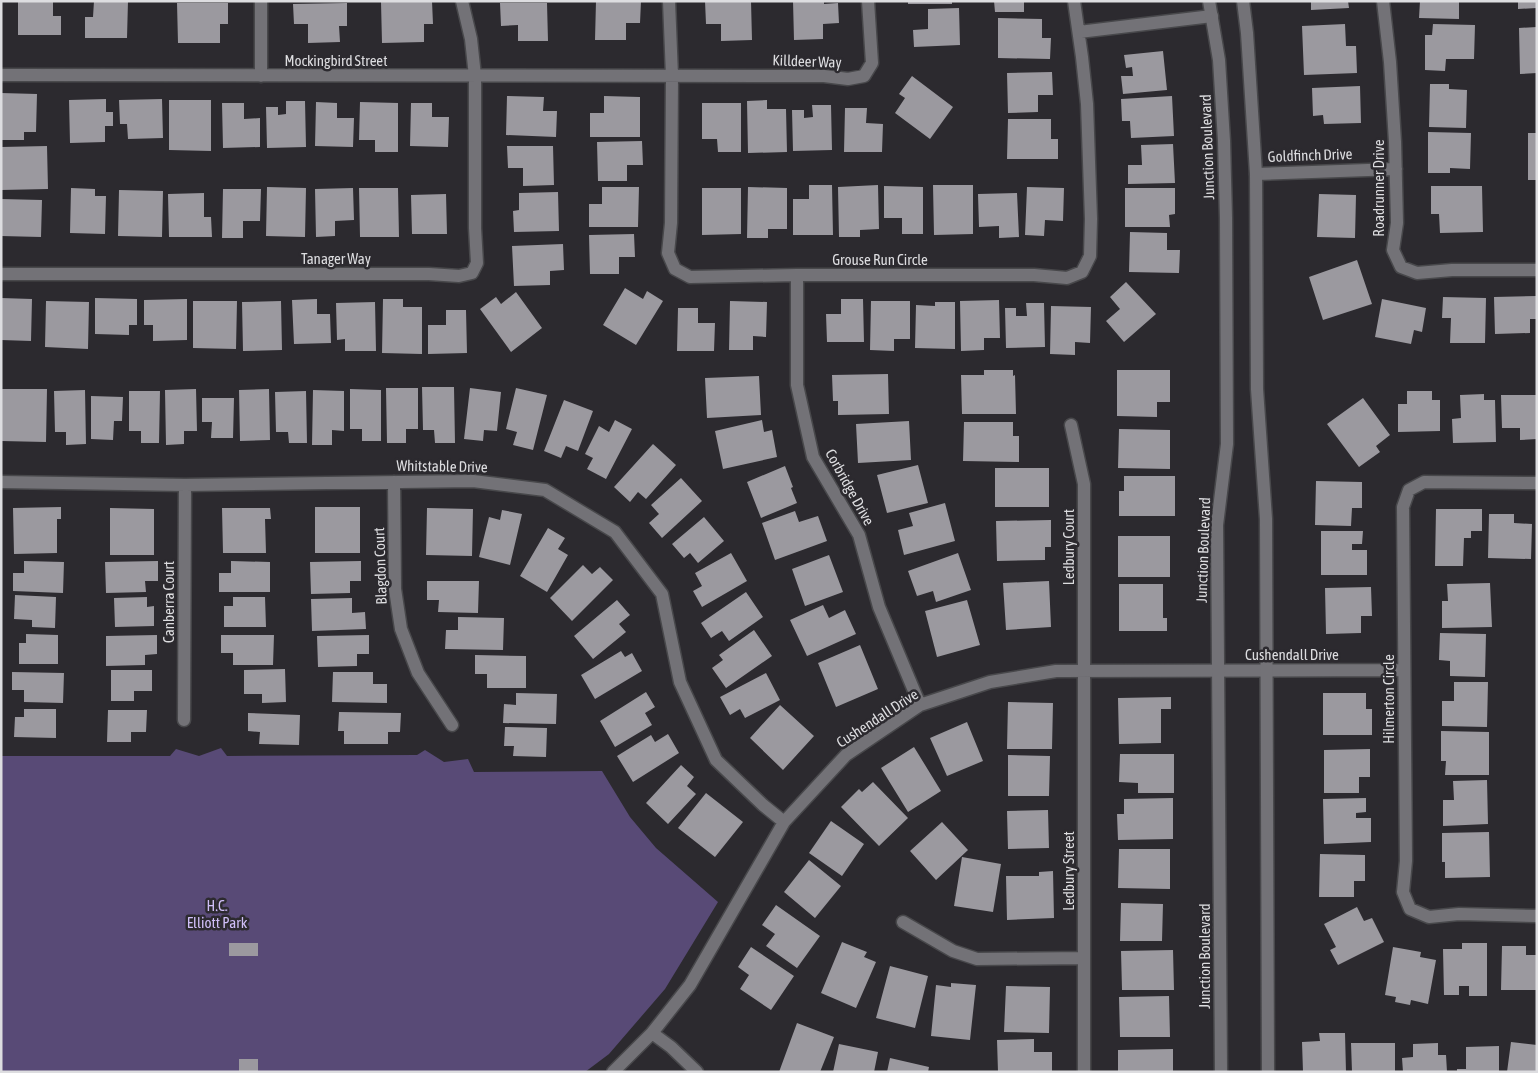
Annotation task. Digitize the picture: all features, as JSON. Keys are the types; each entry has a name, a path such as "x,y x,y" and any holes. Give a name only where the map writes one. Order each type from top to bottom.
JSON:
{"street":[{"path":"261,1 261,76"},
{"path":"462,1 471,39 475,76"},
{"name":"Grouse Run Circle","path":"669,1 672,76 671,223 668,253 675,269 690,277 1034,275 1067,278 1082,272 1090,256 1091,219 1087,104 1074,1"},
{"name":"Killdeer Way","path":"672,76 824,76 848,79 864,76 872,63 868,1"},
{"name":"Junction Boulevard","path":"1209,1 1218,60 1224,141 1227,346 1227,444 1217,525 1221,1072"},
{"path":"1243,1 1247,32 1256,174 1257,389 1266,520 1268,1072"},
{"name":"Roadrunner Drive","path":"1383,1 1390,62 1396,169 1397,223 1394,250 1401,267 1417,273 1452,270 1537,270"},
{"path":"1078,32 1212,16"},
{"name":"Mockingbird Street","path":"1,75 672,76"},
{"name":"Tanager Way","path":"1,274 429,274 447,276 472,273 477,262 475,228 475,76"},
{"name":"Goldfinch Drive","path":"1256,174 1396,169"},
{"name":"Corbridge Drive","path":"797,275 797,385 813,457 859,535 879,607 920,705"},
{"name":"Ledbury Court","path":"1071,425 1084,484 1084,671"},
{"name":"Whitstable Drive","path":"1,482 185,485 473,481 545,490 616,532 662,594 680,682 716,760 763,805 784,822"},
{"name":"Blagdon Court","path":"394,482 395,589 401,629 418,673 452,725"},
{"name":"Hilmerton Circle","path":"1537,483 1424,482 1409,490 1403,507 1406,861 1403,892 1410,909 1429,917 1459,914 1537,916"},
{"name":"Canberra Court","path":"184,720 185,485"},
{"name":"Cushendall Drive","path":"613,1072 652,1033 690,985 784,822 846,755 920,705 990,682 1056,671 1404,670"},
{"name":"Ledbury Street","path":"1084,671 1084,1072"},
{"path":"903,922 953,951 977,959 1084,958"},
{"path":"652,1033 671,1047 697,1072"}],"green space":[{"name":"H.C. Elliott Park","path":"221,748 227,756 417,755 425,750 444,762 468,759 474,772 602,771 630,817 656,848 718,902 665,989 609,1054 585,1072 1,1072 1,756 170,756 176,749 199,756"}],"building":[{"path":"18,1 53,1 53,16 61,16 61,35 18,35"},
{"path":"94,1 128,1 127,38 85,38 85,17 93,17"},
{"path":"432,1 433,24 424,24 424,42 382,43 381,2"},
{"path":"596,1 641,1 640,23 626,23 626,40 595,40"},
{"path":"705,1 751,1 752,40 721,41 721,24 706,24"},
{"path":"793,1 824,1 824,4 838,3 839,23 823,24 823,39 794,40"},
{"path":"908,1 952,1 952,4 908,4"},
{"path":"994,1 1024,1 1024,12 995,12"},
{"path":"1311,1 1348,1 1349,8 1311,10"},
{"path":"1420,1 1459,1 1459,19 1419,18"},
{"path":"1518,1 1537,1 1537,8 1518,9"},
{"path":"177,3 228,3 228,24 220,24 220,43 178,43"},
{"path":"347,3 347,26 339,26 340,42 308,43 308,24 294,24 293,4"},
{"path":"500,3 547,3 548,41 518,41 518,25 501,26"},
{"path":"959,8 960,45 914,47 913,30 928,29 928,9"},
{"path":"998,18 1042,19 1042,38 1051,38 1050,59 998,58"},
{"path":"1345,24 1346,46 1356,46 1357,73 1304,75 1302,26"},
{"path":"1433,24 1475,25 1474,59 1446,59 1445,71 1425,70 1425,35 1432,35"},
{"path":"1537,27 1537,73 1520,74 1519,28"},
{"path":"1163,51 1167,90 1123,94 1121,76 1133,76 1132,67 1126,68 1124,55"},
{"path":"1052,72 1053,95 1038,95 1038,112 1008,113 1007,73"},
{"path":"912,76 953,107 930,139 895,113 905,98 899,94"},
{"path":"1430,84 1449,84 1449,89 1467,90 1466,128 1429,127"},
{"path":"1360,86 1361,123 1324,124 1323,115 1313,116 1312,88"},
{"path":"1,93 37,94 36,132 24,132 24,140 1,140"},
{"path":"507,96 544,97 543,111 557,111 556,137 506,135"},
{"path":"604,96 640,97 640,137 590,137 590,113 604,113"},
{"path":"1172,96 1174,136 1131,138 1130,121 1122,121 1121,99"},
{"path":"106,99 106,112 113,112 113,126 105,126 105,142 70,143 69,100"},
{"path":"162,99 163,138 128,139 127,124 120,124 119,100"},
{"path":"169,100 211,100 211,151 169,150"},
{"path":"767,100 767,109 786,109 787,152 748,153 747,101"},
{"path":"286,101 305,101 306,147 267,148 266,107 278,107 278,115 286,114"},
{"path":"316,102 337,103 337,118 354,118 353,147 315,146"},
{"path":"360,102 398,103 398,152 375,152 375,140 359,140"},
{"path":"222,103 244,103 244,119 260,118 260,147 223,148"},
{"path":"411,103 432,103 432,117 449,117 448,147 410,146"},
{"path":"702,103 741,103 741,152 718,152 717,139 702,139"},
{"path":"812,105 831,105 832,150 793,151 792,110 804,110 804,118 813,117"},
{"path":"845,108 867,108 866,123 883,124 882,152 844,152"},
{"path":"1008,119 1051,119 1051,139 1058,139 1058,159 1007,159"},
{"path":"1428,132 1471,133 1470,169 1450,168 1450,173 1428,173"},
{"path":"1528,133 1537,133 1537,180 1528,180"},
{"path":"642,141 643,165 627,165 627,181 598,181 597,142"},
{"path":"1173,144 1175,183 1128,184 1128,165 1142,165 1141,145"},
{"path":"47,146 48,189 1,190 1,147"},
{"path":"507,146 553,146 554,185 523,186 523,168 508,168"},
{"path":"809,185 832,185 833,235 793,235 793,199 809,199"},
{"path":"878,185 879,229 860,230 860,237 839,237 838,187"},
{"path":"933,185 973,185 973,234 934,235"},
{"path":"884,186 923,187 923,234 902,234 902,218 884,218"},
{"path":"1431,186 1482,186 1483,232 1440,233 1439,214 1431,214"},
{"path":"267,187 306,188 305,237 266,236"},
{"path":"602,187 639,187 638,227 589,227 589,204 602,204"},
{"path":"748,187 787,188 787,229 768,229 768,238 747,238"},
{"path":"1027,187 1064,188 1063,221 1045,220 1044,236 1025,235"},
{"path":"71,188 95,189 95,196 106,196 105,234 70,233"},
{"path":"353,188 354,220 335,221 335,236 316,237 315,189"},
{"path":"359,188 398,188 399,237 360,237"},
{"path":"702,188 741,188 741,234 702,235"},
{"path":"1125,188 1175,188 1175,214 1169,215 1170,227 1125,227"},
{"path":"223,189 261,189 260,221 243,221 243,238 222,238"},
{"path":"119,190 163,191 162,237 118,236"},
{"path":"558,192 559,231 514,232 513,211 519,210 519,193"},
{"path":"204,193 204,217 211,217 212,237 169,237 168,194"},
{"path":"1017,193 1019,237 999,238 999,226 979,227 978,194"},
{"path":"446,194 447,234 412,234 411,195"},
{"path":"1319,194 1356,195 1355,238 1317,237"},
{"path":"1,199 42,200 41,237 1,236"},
{"path":"1130,232 1167,233 1167,250 1180,250 1179,273 1129,272"},
{"path":"634,234 635,257 619,257 619,274 590,274 589,235"},
{"path":"563,244 564,270 550,271 550,285 514,286 512,246"},
{"path":"1357,260 1372,304 1323,320 1309,277"},
{"path":"1126,282 1156,314 1124,342 1106,321 1120,309 1110,297"},
{"path":"625,288 643,299 647,291 663,301 636,345 603,325"},
{"path":"516,292 542,328 511,352 480,309 496,297 501,304"},
{"path":"1537,296 1537,319 1530,319 1530,333 1495,334 1494,297"},
{"path":"1443,297 1486,298 1485,343 1450,343 1451,318 1442,318"},
{"path":"1,298 32,299 31,341 1,340"},
{"path":"95,298 137,299 137,325 129,325 129,335 95,334"},
{"path":"187,299 187,340 153,341 153,325 144,325 144,300"},
{"path":"317,299 317,314 330,314 331,343 294,344 292,300"},
{"path":"383,299 403,299 403,307 422,307 422,354 382,353"},
{"path":"841,299 863,299 864,342 827,342 826,314 841,314"},
{"path":"1382,299 1426,308 1422,332 1414,330 1411,344 1375,337"},
{"path":"999,300 1000,338 984,338 984,350 961,351 960,301"},
{"path":"46,301 89,302 88,349 45,347"},
{"path":"193,301 237,301 236,349 193,348"},
{"path":"281,301 282,350 243,351 242,302"},
{"path":"730,301 767,302 766,337 753,336 753,350 729,350"},
{"path":"871,301 910,301 910,339 894,339 894,351 870,350"},
{"path":"375,302 376,351 345,351 345,339 337,340 336,303"},
{"path":"935,302 955,302 955,349 915,348 916,305 935,306"},
{"path":"1026,303 1044,303 1045,347 1006,348 1005,308 1016,308 1016,316 1027,316"},
{"path":"1051,306 1091,307 1090,343 1075,342 1075,355 1050,354"},
{"path":"678,308 698,308 698,323 715,323 714,351 677,351"},
{"path":"446,310 466,310 467,353 428,354 428,325 446,325"},
{"path":"984,370 1013,370 1013,376 1015,375 1016,414 962,414 961,375 984,375"},
{"path":"1117,370 1170,370 1170,402 1157,402 1157,417 1117,416"},
{"path":"888,374 889,414 838,415 838,401 833,401 832,375"},
{"path":"759,376 761,415 707,418 705,378"},
{"path":"422,387 454,387 455,443 435,443 434,430 423,430"},
{"path":"386,388 418,388 418,429 406,429 406,443 387,443"},
{"path":"470,388 501,392 497,431 484,430 483,441 464,439"},
{"path":"516,388 547,395 533,450 513,445 517,432 506,429"},
{"path":"1,389 47,389 46,442 1,441"},
{"path":"196,389 197,431 184,431 184,444 166,445 165,390"},
{"path":"269,389 270,440 240,441 239,390"},
{"path":"350,389 381,390 381,441 362,441 362,429 350,429"},
{"path":"85,390 86,444 66,445 66,432 55,432 54,391"},
{"path":"313,390 344,391 344,431 332,430 332,445 312,445"},
{"path":"129,391 160,391 159,443 141,443 141,431 129,431"},
{"path":"306,391 307,443 289,443 288,432 276,432 275,392"},
{"path":"1407,391 1432,391 1432,400 1440,400 1440,431 1398,432 1398,404 1407,404"},
{"path":"1484,394 1484,400 1495,400 1496,442 1453,443 1452,419 1461,418 1460,395"},
{"path":"1501,395 1537,395 1537,439 1520,440 1520,428 1502,428"},
{"path":"91,396 123,397 122,421 114,421 113,440 91,439"},
{"path":"202,398 234,398 233,438 211,438 212,422 202,422"},
{"path":"1363,398 1390,435 1376,446 1380,452 1359,467 1327,424"},
{"path":"564,400 593,411 578,451 566,446 561,458 544,451"},
{"path":"615,420 632,429 606,479 587,469 593,458 585,454 599,426 609,432"},
{"path":"762,420 764,432 772,430 777,457 723,469 715,431"},
{"path":"909,421 911,460 858,463 856,424"},
{"path":"964,422 1013,422 1013,436 1019,436 1019,462 963,461"},
{"path":"1119,429 1170,430 1170,469 1118,468"},
{"path":"653,444 676,465 646,499 638,492 630,502 614,487"},
{"path":"918,465 928,503 887,513 877,475"},
{"path":"785,466 797,503 761,518 747,482"},
{"path":"995,468 1049,468 1049,507 995,507"},
{"path":"1124,476 1175,476 1175,516 1119,516 1119,491 1124,491"},
{"path":"681,478 702,501 662,538 649,523 659,514 651,505"},
{"path":"1316,481 1362,482 1362,508 1352,508 1351,526 1315,525"},
{"path":"945,503 955,541 904,555 898,530 913,526 909,513"},
{"path":"61,507 61,519 57,519 57,553 14,554 13,508"},
{"path":"315,507 360,507 360,553 315,553"},
{"path":"110,508 154,509 154,555 110,555"},
{"path":"222,508 270,508 271,519 265,519 266,553 223,553"},
{"path":"427,508 473,509 472,556 426,555"},
{"path":"1436,509 1482,509 1482,531 1471,531 1471,538 1464,538 1463,566 1435,566"},
{"path":"502,510 522,514 510,565 479,557 489,517 500,520"},
{"path":"795,511 799,522 818,516 827,541 775,560 762,523"},
{"path":"1489,514 1514,514 1514,523 1532,524 1531,559 1488,558"},
{"path":"704,517 724,541 698,563 690,553 684,558 672,544"},
{"path":"1051,520 1051,547 1045,547 1045,560 997,561 996,521"},
{"path":"548,528 565,538 558,549 568,555 547,592 520,576"},
{"path":"1321,531 1363,531 1362,544 1352,544 1352,550 1367,550 1367,575 1321,575"},
{"path":"1118,536 1170,536 1170,577 1118,577"},
{"path":"731,553 747,581 702,607 693,591 702,586 695,573"},
{"path":"958,553 971,590 936,602 933,591 917,596 908,571"},
{"path":"829,555 843,592 805,606 792,569"},
{"path":"24,561 64,562 63,593 13,591 13,573 24,573"},
{"path":"158,561 158,581 145,581 146,592 106,593 105,562"},
{"path":"231,561 270,562 270,592 219,592 219,573 231,573"},
{"path":"361,561 361,581 350,581 350,593 311,594 310,562"},
{"path":"583,565 592,574 600,567 613,580 572,621 550,598"},
{"path":"427,581 479,581 478,613 438,612 439,600 427,600"},
{"path":"1049,581 1051,627 1006,630 1003,583"},
{"path":"1490,583 1492,627 1442,628 1442,601 1448,601 1447,584"},
{"path":"1119,584 1163,584 1163,618 1167,618 1167,631 1119,631"},
{"path":"1371,587 1372,616 1361,616 1361,633 1326,634 1325,588"},
{"path":"746,592 763,617 729,641 722,631 711,638 701,623"},
{"path":"15,595 56,597 55,628 32,627 32,620 14,619"},
{"path":"147,597 147,607 154,606 154,626 115,627 114,598"},
{"path":"233,597 265,597 266,627 224,627 224,606 233,606"},
{"path":"352,598 352,613 365,612 366,629 312,631 311,599"},
{"path":"617,600 630,615 619,624 626,632 593,659 574,636"},
{"path":"967,600 980,645 937,657 925,611"},
{"path":"823,605 829,618 845,610 856,634 807,656 790,620"},
{"path":"458,617 504,618 503,650 445,649 446,630 458,630"},
{"path":"754,630 772,656 726,688 712,668 723,660 719,655"},
{"path":"1440,633 1486,634 1485,677 1450,676 1450,661 1439,660"},
{"path":"26,634 58,635 58,664 19,664 19,643 26,643"},
{"path":"157,635 157,654 145,655 145,665 106,666 106,636"},
{"path":"221,635 274,635 273,665 233,665 233,653 221,653"},
{"path":"369,635 369,654 357,654 357,666 318,667 317,636"},
{"path":"860,645 878,689 836,707 818,663"},
{"path":"621,651 625,657 632,653 642,671 595,699 581,675"},
{"path":"475,655 526,656 526,688 487,688 487,674 475,674"},
{"path":"285,669 286,702 262,703 262,694 244,694 244,670"},
{"path":"111,670 152,670 152,691 134,691 134,701 111,701"},
{"path":"12,672 64,673 63,703 24,702 24,690 12,690"},
{"path":"333,672 373,672 373,684 387,684 387,703 332,702"},
{"path":"766,673 780,700 745,718 740,709 730,715 720,697"},
{"path":"1454,682 1488,682 1487,727 1442,726 1442,701 1454,701"},
{"path":"646,692 655,707 645,713 652,725 615,747 600,721"},
{"path":"516,693 557,694 556,724 503,723 504,704 516,705"},
{"path":"1323,693 1366,693 1366,709 1372,709 1372,735 1323,735"},
{"path":"1171,697 1171,709 1161,709 1161,743 1119,744 1118,698"},
{"path":"1008,702 1053,703 1052,749 1007,749"},
{"path":"780,705 814,736 783,770 750,738"},
{"path":"24,709 56,709 56,738 14,737 15,717 24,717"},
{"path":"108,710 147,710 146,732 131,732 131,742 107,742"},
{"path":"339,712 401,713 400,732 388,732 388,744 344,744 344,731 338,731"},
{"path":"248,713 300,715 299,745 259,744 260,732 248,731"},
{"path":"967,722 983,761 947,776 930,738"},
{"path":"505,727 547,728 546,757 513,756 514,746 504,746"},
{"path":"1441,731 1489,732 1489,775 1445,775 1446,761 1441,761"},
{"path":"668,734 679,753 633,782 617,756 651,735 655,742"},
{"path":"914,747 941,791 908,812 881,768"},
{"path":"1370,749 1370,777 1359,777 1359,793 1324,793 1324,750"},
{"path":"1120,754 1174,754 1174,793 1138,793 1138,783 1119,782"},
{"path":"1008,755 1050,756 1049,796 1008,796"},
{"path":"681,765 694,777 687,786 696,794 668,824 646,803"},
{"path":"1487,780 1488,824 1443,826 1443,800 1454,800 1453,781"},
{"path":"873,782 908,818 879,846 841,807 859,789 862,792"},
{"path":"706,793 743,822 715,857 678,828"},
{"path":"1173,798 1173,839 1118,840 1117,814 1124,814 1124,799"},
{"path":"1366,798 1366,812 1356,813 1356,818 1371,818 1371,842 1324,844 1323,799"},
{"path":"1048,810 1049,848 1008,849 1007,811"},
{"path":"831,821 864,844 842,876 809,853"},
{"path":"942,822 968,850 936,880 910,851"},
{"path":"1489,832 1490,877 1445,878 1445,862 1442,862 1442,833"},
{"path":"1119,849 1170,849 1170,889 1118,888"},
{"path":"1320,854 1365,855 1365,881 1354,881 1354,897 1319,897"},
{"path":"962,857 1001,864 993,912 954,906"},
{"path":"809,860 841,886 815,918 784,892"},
{"path":"1053,871 1054,918 1007,920 1006,876 1039,876 1039,872"},
{"path":"1121,903 1163,904 1162,941 1120,941"},
{"path":"776,905 820,936 797,968 766,946 775,934 762,925"},
{"path":"1357,907 1364,921 1372,918 1384,942 1338,965 1330,950 1336,947 1324,924"},
{"path":"842,942 867,952 864,957 876,962 856,1008 821,993"},
{"path":"229,943 258,943 258,956 229,956"},
{"path":"1462,943 1487,943 1487,996 1469,996 1469,986 1459,986 1459,995 1444,995 1443,949 1462,949"},
{"path":"1502,946 1526,946 1526,955 1537,955 1537,990 1501,990"},
{"path":"751,947 794,976 771,1010 740,989 749,975 738,967"},
{"path":"1393,947 1421,952 1420,957 1436,960 1428,1004 1411,1000 1410,1005 1395,1002 1396,997 1385,995"},
{"path":"1173,950 1174,990 1122,990 1121,951"},
{"path":"890,966 928,976 915,1028 876,1018"},
{"path":"951,983 976,985 970,1040 931,1036 936,985 951,987"},
{"path":"1006,986 1050,987 1049,1033 1004,1032"},
{"path":"1169,996 1170,1037 1120,1037 1119,997"},
{"path":"797,1023 834,1037 820,1072 779,1072"},
{"path":"1319,1033 1345,1033 1346,1072 1303,1072 1302,1042 1320,1041"},
{"path":"1034,1039 1034,1052 1052,1052 1052,1072 998,1072 997,1040"},
{"path":"1511,1042 1537,1045 1537,1072 1507,1072"},
{"path":"1351,1043 1395,1043 1395,1072 1352,1072"},
{"path":"1438,1043 1438,1055 1446,1055 1447,1072 1403,1072 1402,1058 1413,1057 1413,1044"},
{"path":"839,1044 878,1052 874,1072 833,1072"},
{"path":"1499,1046 1499,1072 1457,1072 1457,1069 1466,1069 1466,1047"},
{"path":"1173,1049 1173,1072 1118,1072 1118,1050"},
{"path":"890,1058 929,1067 928,1072 887,1072"},
{"path":"239,1059 258,1059 258,1072 239,1072"}]}
